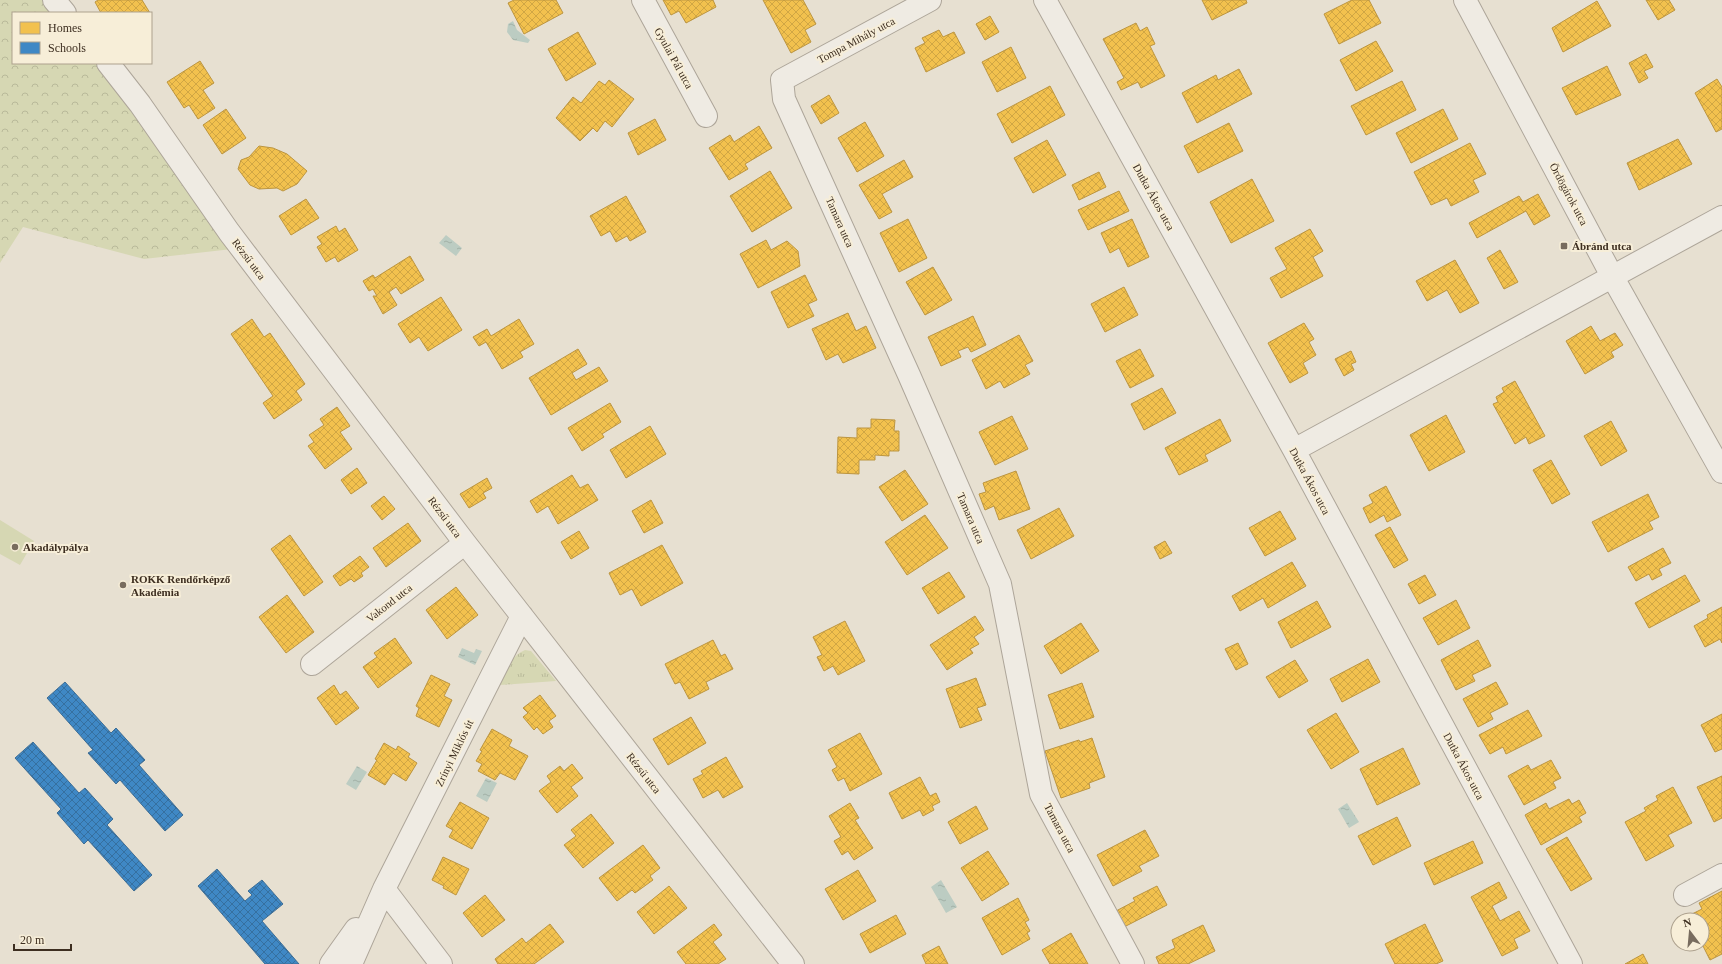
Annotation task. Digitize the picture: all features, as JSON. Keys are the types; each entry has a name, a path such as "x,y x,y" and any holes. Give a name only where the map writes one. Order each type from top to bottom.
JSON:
{"street":[{"path":"54,0 64,12"},
{"name":"Gyulai Pál utca","path":"643,0 706,116"},
{"name":"Tompa Mihály utca","path":"782,80 930,0"},
{"name":"Dutka Ákos utca","path":"1045,0 1294,450 1567,962"},
{"name":"Ördögárok utca","path":"1465,0 1612,276 1722,472"},
{"name":"Rézsű utca","path":"109,64 140,104 229,232 465,543 793,964"},
{"name":"Tamara utca","path":"782,80 784,99 909,375 1000,584 1041,794 1133,964"},
{"path":"1294,450 1722,217"},
{"name":"Vakond utca","path":"312,664 465,543"},
{"name":"Zrínyi Miklós út","path":"351,964 384,889 522,616"},
{"path":"1685,895 1722,875"},
{"path":"384,889 441,964"},
{"name":"Zrínyi Miklós út","path":"331,964 384,889"}],"green space":[{"path":"0,0 54,0 64,12 12,12 12,64 109,64 241,248 144,259 23,227 0,263"},
{"name":"Akadálypálya","path":"0,520 34,541 20,565 0,554"},
{"path":"525,650 531,651 556,681 500,685 512,660"}],"water":[{"path":"513,21 517,30 530,40 528,43 513,40 507,32 508,24"},
{"path":"446,235 462,248 456,256 439,243"},
{"path":"462,648 474,653 476,649 482,651 475,665 458,657"},
{"path":"357,766 367,772 356,790 346,784"},
{"path":"486,778 497,783 487,802 476,796"},
{"path":"1347,803 1359,822 1349,828 1338,809"},
{"path":"941,880 957,907 946,913 931,887"}],"building: Homes":[{"path":"98,0 142,0 149,12 100,12 95,2"},
{"path":"514,0 556,0 563,13 524,34 508,3"},
{"path":"663,0 713,0 716,7 686,23 679,11 671,15"},
{"path":"763,0 803,0 816,24 805,30 811,42 791,53"},
{"path":"1202,0 1246,0 1247,3 1212,20"},
{"path":"1352,0 1369,0 1381,23 1339,44 1324,14"},
{"path":"1646,0 1669,0 1675,10 1658,20"},
{"path":"1597,1 1611,26 1563,52 1552,28"},
{"path":"990,16 999,32 985,40 976,24"},
{"path":"1136,23 1140,31 1147,27 1155,44 1150,46 1165,76 1141,88 1138,82 1121,90 1117,82 1124,78 1103,39"},
{"path":"939,30 943,37 954,32 965,53 926,72 915,48 925,43 922,38"},
{"path":"578,32 596,64 566,81 548,49"},
{"path":"1376,41 1393,71 1356,91 1340,60"},
{"path":"1011,47 1026,78 997,92 982,62"},
{"path":"1646,54 1653,67 1644,71 1648,78 1639,83 1629,63"},
{"path":"200,61 214,83 203,90 215,108 198,119 189,105 184,108 167,82"},
{"path":"1607,66 1621,95 1576,115 1562,88"},
{"path":"1239,69 1252,94 1197,123 1182,93 1216,75 1218,80"},
{"path":"1717,79 1722,87 1722,129 1716,132 1695,93"},
{"path":"609,80 634,99 612,127 605,121 597,132 593,128 580,141 556,118 573,97 581,103 599,81 605,85"},
{"path":"1402,81 1416,110 1366,135 1351,106"},
{"path":"1050,86 1065,115 1012,143 997,114"},
{"path":"829,95 839,113 821,124 811,106"},
{"path":"226,109 246,138 222,154 203,125"},
{"path":"1443,109 1458,139 1411,163 1396,133"},
{"path":"655,119 666,140 638,155 628,133"},
{"path":"865,122 884,156 857,172 838,138"},
{"path":"1229,123 1243,151 1198,173 1184,146"},
{"path":"759,126 772,148 745,164 748,169 729,180 709,148 730,135 734,142"},
{"path":"1678,139 1692,164 1639,190 1627,163"},
{"path":"1047,140 1066,175 1033,193 1014,158"},
{"path":"1470,143 1486,174 1473,180 1479,192 1451,206 1447,198 1431,205 1414,172"},
{"path":"259,146 273,148 287,154 307,171 297,184 283,191 277,188 259,189 250,185 238,169 241,160 249,157"},
{"path":"904,160 913,177 882,194 892,212 879,219 859,185"},
{"path":"770,171 792,208 752,232 730,196"},
{"path":"1099,172 1106,187 1079,200 1072,185"},
{"path":"1252,179 1274,221 1231,243 1210,202"},
{"path":"1119,191 1129,211 1088,230 1078,210"},
{"path":"1538,194 1550,216 1534,225 1526,211 1477,238 1469,223 1519,196 1523,202"},
{"path":"626,196 646,232 630,241 627,236 616,242 610,231 601,236 590,216"},
{"path":"306,199 319,218 291,235 279,216"},
{"path":"908,219 927,258 899,272 880,233"},
{"path":"1132,219 1149,257 1128,267 1119,248 1110,253 1101,233"},
{"path":"336,226 339,232 345,228 358,250 338,262 335,257 326,262 317,247 322,244 317,237"},
{"path":"1310,229 1323,251 1313,257 1323,276 1281,298 1270,278 1287,269 1275,248"},
{"path":"766,240 771,250 787,241 798,251 800,266 758,288 740,254"},
{"path":"1500,250 1518,282 1504,289 1487,258"},
{"path":"410,256 424,280 401,294 396,287 389,292 397,305 383,314 373,296 377,296 373,289 369,291 363,281 373,275 375,278"},
{"path":"1455,260 1479,303 1460,313 1447,290 1427,301 1416,281"},
{"path":"933,267 952,300 925,315 906,282"},
{"path":"805,275 817,300 808,304 814,316 788,328 771,292"},
{"path":"1124,287 1138,315 1105,332 1091,304"},
{"path":"441,297 462,330 428,351 419,337 410,343 398,324"},
{"path":"848,313 856,331 866,326 876,348 843,363 838,354 826,360 812,329"},
{"path":"973,316 986,345 971,352 968,347 958,351 961,357 941,366 928,337"},
{"path":"252,319 264,337 270,333 305,384 296,391 302,400 274,419 263,403 273,396 231,334"},
{"path":"519,319 534,344 520,352 523,357 502,369 486,342 479,346 473,337 487,329 491,336"},
{"path":"1304,323 1314,339 1309,342 1316,355 1303,363 1308,373 1290,383 1268,343"},
{"path":"1591,326 1600,341 1615,333 1623,345 1611,352 1614,357 1585,374 1566,341"},
{"path":"1019,335 1033,361 1025,365 1030,374 1004,388 1000,381 986,389 972,360"},
{"path":"578,349 587,364 572,373 576,380 599,367 608,381 551,415 529,378"},
{"path":"1140,349 1154,376 1130,388 1116,361"},
{"path":"1351,351 1356,362 1351,364 1354,370 1344,376 1335,359"},
{"path":"1515,381 1545,436 1529,444 1526,437 1515,444 1493,404 1498,402 1496,397 1504,392 1502,388"},
{"path":"1162,388 1176,413 1144,430 1131,404"},
{"path":"610,403 621,422 602,434 604,437 582,451 568,428"},
{"path":"337,407 350,426 340,432 352,449 325,469 308,446 314,442 309,435 324,425 320,419"},
{"path":"1446,415 1465,452 1429,471 1410,435"},
{"path":"1012,416 1028,449 995,465 979,432"},
{"path":"871,419 895,420 894,431 899,431 899,451 889,451 889,456 875,455 875,460 859,460 859,474 837,473 838,437 857,438 857,428 871,428"},
{"path":"1220,419 1231,441 1205,455 1208,461 1179,475 1165,448"},
{"path":"1611,421 1627,451 1601,466 1584,436"},
{"path":"650,426 666,454 626,478 610,450"},
{"path":"1551,460 1570,494 1552,504 1533,470"},
{"path":"357,468 367,483 351,494 341,480"},
{"path":"905,470 928,504 902,521 879,487"},
{"path":"1016,471 1030,509 999,520 994,506 985,510 979,494 986,492 983,483"},
{"path":"572,475 580,488 588,484 598,500 558,524 548,506 537,513 530,501"},
{"path":"487,478 492,488 483,493 486,498 469,508 460,494"},
{"path":"1386,486 1401,515 1387,522 1384,515 1370,523 1363,508 1373,503 1369,495"},
{"path":"1648,494 1659,517 1649,522 1653,529 1608,552 1592,522"},
{"path":"384,496 395,509 382,520 371,506"},
{"path":"651,500 663,523 644,533 632,511"},
{"path":"1059,508 1074,536 1031,559 1017,530"},
{"path":"1280,511 1296,539 1265,556 1249,528"},
{"path":"925,515 948,548 907,575 885,542"},
{"path":"408,523 421,541 386,567 373,548"},
{"path":"1390,527 1408,560 1394,568 1375,535"},
{"path":"579,531 589,548 571,559 561,542"},
{"path":"290,535 323,582 304,596 271,549"},
{"path":"1165,541 1172,553 1160,559 1154,547"},
{"path":"662,545 683,583 641,606 632,589 620,595 609,573"},
{"path":"1663,548 1671,563 1659,569 1662,575 1652,580 1649,574 1636,581 1628,567"},
{"path":"360,556 369,567 361,573 363,576 354,582 351,579 340,586 333,576"},
{"path":"1292,562 1306,586 1268,608 1263,598 1240,611 1232,596"},
{"path":"949,572 965,597 938,614 922,588"},
{"path":"1425,575 1436,595 1419,604 1408,584"},
{"path":"1685,575 1700,601 1649,628 1635,603"},
{"path":"456,587 478,615 447,639 426,610"},
{"path":"287,595 314,632 286,653 259,617"},
{"path":"1456,600 1470,628 1438,645 1423,618"},
{"path":"1317,601 1331,627 1291,648 1278,622"},
{"path":"1722,607 1722,643 1720,639 1705,647 1694,626 1708,618 1707,615"},
{"path":"975,616 984,630 974,637 979,644 970,649 973,653 947,670 930,645"},
{"path":"845,621 865,661 838,675 833,666 824,671 817,657 822,655 813,637"},
{"path":"1081,623 1099,651 1061,674 1044,646"},
{"path":"395,638 412,663 378,688 363,667 377,657 374,653"},
{"path":"713,640 721,656 725,654 733,669 706,682 709,689 689,699 680,682 675,684 665,664"},
{"path":"1478,640 1491,666 1472,675 1475,681 1456,690 1441,660"},
{"path":"1238,643 1248,664 1236,670 1225,649"},
{"path":"1368,659 1380,682 1342,702 1330,679"},
{"path":"1295,660 1308,681 1279,698 1266,677"},
{"path":"431,675 450,684 444,696 452,700 439,727 416,716 419,708 416,706"},
{"path":"976,678 986,705 977,708 982,720 960,728 946,689"},
{"path":"1496,682 1508,704 1490,713 1493,719 1478,727 1463,699"},
{"path":"1082,683 1094,717 1060,729 1048,695"},
{"path":"334,685 340,695 346,691 359,708 336,725 317,698"},
{"path":"540,695 556,716 549,721 553,727 543,734 537,727 534,730 523,717 528,713 523,708"},
{"path":"1528,710 1542,736 1506,754 1503,747 1490,754 1479,735"},
{"path":"1336,713 1359,752 1331,769 1307,730"},
{"path":"1722,714 1722,749 1715,752 1701,725"},
{"path":"691,717 706,743 668,765 653,739"},
{"path":"492,729 512,740 509,746 528,756 515,780 500,773 495,780 478,771 482,764 476,761 482,751 480,750"},
{"path":"860,733 882,774 850,791 844,778 838,781 832,770 837,767 828,750"},
{"path":"1092,738 1105,777 1089,783 1090,788 1061,798 1045,751 1079,740 1080,742"},
{"path":"384,743 396,750 398,746 410,754 408,757 417,763 406,781 393,773 385,785 368,775 377,760 375,759"},
{"path":"1403,748 1420,784 1377,805 1360,769"},
{"path":"726,757 743,787 723,798 718,790 703,798 693,779 703,774 701,771"},
{"path":"1551,760 1561,778 1553,782 1556,788 1524,805 1508,776 1528,765 1531,770"},
{"path":"572,764 583,778 571,787 578,796 557,813 539,791 551,782 547,776 560,766 564,771"},
{"path":"1722,776 1722,818 1714,822 1697,787"},
{"path":"920,777 930,796 936,793 940,802 932,806 934,810 923,816 920,810 902,819 889,793"},
{"path":"1673,787 1692,823 1668,835 1674,846 1646,861 1625,822 1646,811 1644,808 1658,800 1656,796"},
{"path":"1569,799 1572,804 1579,800 1586,813 1579,817 1582,822 1541,845 1525,815 1546,803 1549,809"},
{"path":"460,802 489,818 472,849 449,837 453,830 446,826"},
{"path":"850,803 859,818 855,820 873,848 854,860 848,851 842,855 834,841 841,837 829,816"},
{"path":"976,806 988,829 960,844 948,822"},
{"path":"591,814 614,843 583,868 564,845 576,836 571,830"},
{"path":"1397,817 1411,846 1373,865 1358,836"},
{"path":"1145,830 1159,856 1139,866 1142,871 1113,886 1097,855"},
{"path":"1567,837 1592,879 1571,891 1546,849"},
{"path":"1473,841 1483,863 1434,885 1424,863"},
{"path":"643,845 660,868 650,876 653,880 635,893 632,890 617,901 599,878"},
{"path":"988,851 1009,884 982,901 961,868"},
{"path":"443,857 469,869 456,895 443,888 444,886 432,880"},
{"path":"858,870 876,901 843,920 825,889"},
{"path":"1499,882 1507,898 1492,906 1500,921 1519,911 1530,931 1514,939 1518,948 1502,956 1471,897"},
{"path":"669,886 687,908 654,934 637,912"},
{"path":"1157,886 1167,905 1124,927 1116,911 1135,901 1133,898"},
{"path":"1722,891 1722,954 1710,960 1706,952 1710,952 1710,912 1696,912 1702,909 1699,903"},
{"path":"485,895 505,920 482,937 463,913"},
{"path":"1018,898 1029,920 1025,922 1030,931 1027,933 1030,939 1002,955 982,918"},
{"path":"896,915 906,934 870,953 860,934"},
{"path":"550,924 564,942 534,964 498,964 495,959 522,938 526,943"},
{"path":"714,924 722,935 713,942 726,959 718,964 686,964 677,952"},
{"path":"1425,924 1443,961 1436,964 1395,964 1385,944"},
{"path":"1203,925 1215,951 1188,964 1159,964 1156,957 1175,948 1172,940"},
{"path":"1071,933 1088,964 1050,964 1042,950"},
{"path":"939,946 948,964 926,964 922,955"},
{"path":"1643,954 1648,964 1625,964"}],"building: Schools":[{"path":"65,682 111,733 116,728 145,760 139,765 183,815 165,831 120,780 116,784 88,753 93,750 47,698"},
{"path":"33,742 79,793 85,788 113,819 107,825 152,875 134,891 88,840 84,844 57,813 61,809 15,758"},
{"path":"217,869 245,901 252,895 248,891 262,880 283,904 262,921 299,964 265,964 198,886"}],"place":[{"name":"Ábránd utca","path":"1564,246"},
{"name":"Akadálypálya","path":"15,547"},
{"name":"ROKK Rendőrképző Akadémia","path":"123,585"}]}
